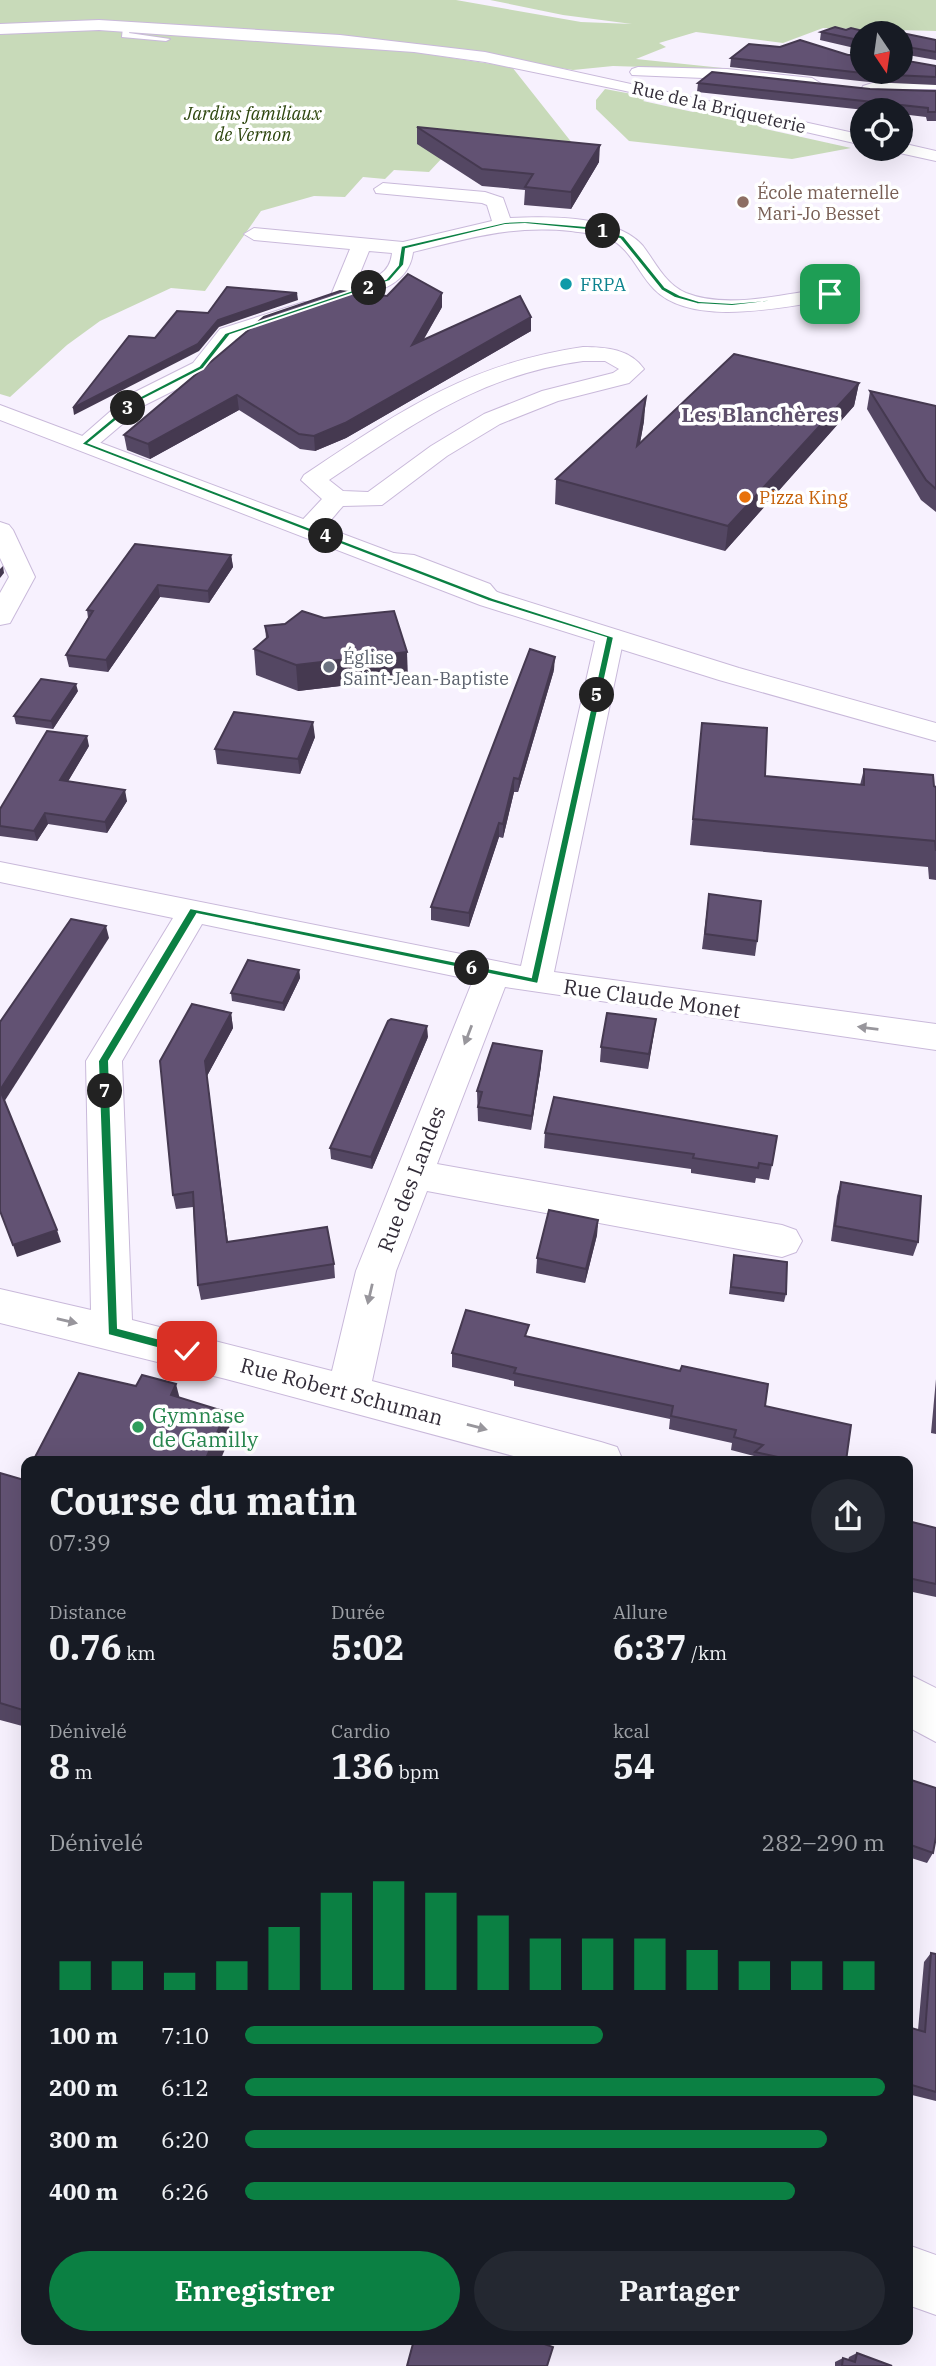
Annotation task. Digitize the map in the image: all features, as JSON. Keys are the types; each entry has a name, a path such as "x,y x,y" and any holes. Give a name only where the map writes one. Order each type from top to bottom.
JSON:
{"street":[{"name":"Rue de la Briqueterie","path":"0,29 127,27 401,46 485,57 575,75 850,136"},
{"path":"575,75 603,69 727,74 830,85"},
{"path":"621,85 639,72"},
{"path":"936,84 885,83 862,89 936,93"},
{"path":"767,107 850,120"},
{"path":"913,151 936,156"},
{"path":"383,189 485,198 496,202 499,217 505,224"},
{"path":"254,234 403,248 505,224 598,229 622,237 663,288 678,297 699,303 732,304 830,294"},
{"path":"341,295 362,243"},
{"path":"85,444 137,400 201,368 228,334 388,280 401,265 403,248"},
{"path":"307,529 337,498 373,499 439,451 492,419 550,396 621,378 633,369 621,359 600,354 577,355 501,373 436,400 313,480 337,498"},
{"path":"0,412 498,602 936,732"},
{"path":"0,530 22,577 0,617"},
{"path":"535,981 610,637"},
{"name":"Rue Claude Monet","path":"0,873 194,910 535,981 936,1037"},
{"path":"112,1332 104,1061 194,910"},
{"name":"Rue des Landes","path":"348,1392 376,1270 493,972"},
{"path":"413,1174 782,1241"},
{"name":"Rue Robert Schuman","path":"0,1306 348,1392 582,1456"},
{"path":"913,1701 936,1718"},
{"path":"913,2277 936,2286"}],"lane":[{"path":"127,27 125,34 166,39"}],"green space":[{"path":"0,0 456,0 581,22 632,24 563,15 490,0 936,0 936,31 914,30 914,21 850,21 850,29 823,28 783,43 696,32 659,43 666,47 636,59 742,70 613,66 573,70 367,39 0,25"},
{"name":"Jardins familiaux de Vernon","path":"66,28 393,49 512,67 580,153 458,141 429,172 394,170 385,179 363,177 345,197 314,196 261,211 205,291 171,288 100,321 67,345 10,397 0,394 0,31"},
{"path":"605,89 648,97 643,101 693,112 704,109 766,124 761,128 850,148 792,159 629,141 596,109 596,100"}],"building":[{"path":"835,27 850,28 850,38 821,32"},
{"path":"914,35 936,40 936,52 914,48"},
{"path":"800,40 850,55 850,72 731,58 749,44 780,47"},
{"path":"914,62 936,66 936,77 914,76"},
{"path":"712,72 870,89 936,91 936,112 913,106 913,98 850,100 698,83"},
{"path":"417,127 600,145 571,192 525,187 533,174 482,169"},
{"path":"408,274 442,293 412,345 520,296 531,317 345,423 314,436 299,434 237,395 148,444 124,435 264,317 340,291 387,296"},
{"path":"227,287 297,293 218,320 198,344 73,408 129,336 155,338 177,311 208,313"},
{"path":"734,354 859,383 728,526 556,479 646,397 637,446"},
{"path":"870,391 936,406 936,489 926,480"},
{"path":"135,544 231,555 208,591 158,585 106,660 66,655 93,611 87,610"},
{"path":"302,611 324,618 394,611 407,652 296,665 254,649 268,637 265,626 285,624"},
{"path":"530,649 555,657 519,779 514,778 503,824 499,823 469,913 431,907"},
{"path":"41,679 76,684 51,721 14,716"},
{"path":"234,712 313,722 298,759 215,749"},
{"path":"702,723 767,728 765,776 864,785 864,769 933,775 936,787 936,851 935,841 693,819"},
{"path":"47,731 87,736 60,780 125,790 105,822 45,813 34,831 0,826 0,809"},
{"path":"709,894 761,901 757,941 705,934"},
{"path":"71,919 106,926 0,1090 0,1022"},
{"path":"248,960 299,970 283,1003 231,993"},
{"path":"192,1004 231,1013 205,1061 227,1242 327,1227 334,1264 198,1285 193,1192 173,1195 160,1061"},
{"path":"607,1013 656,1019 649,1054 601,1047"},
{"path":"391,1019 427,1026 371,1157 330,1148 388,1021"},
{"path":"493,1043 542,1051 532,1116 478,1107 482,1092 477,1091"},
{"path":"0,1090 57,1230 13,1245 0,1211"},
{"path":"554,1097 777,1136 772,1165 759,1163 758,1168 693,1158 694,1154 545,1133"},
{"path":"841,1182 921,1196 918,1242 835,1226"},
{"path":"549,1210 598,1220 586,1269 537,1258"},
{"path":"734,1255 787,1262 786,1294 731,1287"},
{"path":"466,1310 529,1325 525,1336 680,1371 682,1366 768,1384 765,1406 851,1425 847,1456 773,1456 755,1452 763,1445 734,1437 736,1430 671,1416 673,1406 514,1373 516,1368 452,1353"},
{"path":"79,1373 136,1386 142,1375 176,1384 171,1395 226,1412 207,1456 36,1456"},
{"path":"0,1473 21,1479 21,1709 0,1703"},
{"path":"913,1522 936,1528 936,1584 913,1579"},
{"path":"913,1781 936,1788 936,1837 933,1853 913,1846"},
{"path":"931,1953 936,1954 936,2092 913,2085 913,2028 925,2032"},
{"path":"413,2345 553,2347 547,2366 407,2366"},
{"path":"857,2353 892,2366 842,2366 843,2358 855,2362"}],"place":[{"name":"École maternelle Mari-Jo Besset","path":"743,202"},
{"name":"FRPA","path":"566,284"},
{"name":"Pizza King","path":"745,497"},
{"name":"Église Saint-Jean-Baptiste","path":"329,667"},
{"name":"Gymnase de Gamilly","path":"138,1427"}],"district":[{"name":"Les Blanchères","path":"760,414"}],"route":[{"path":"187,1351 112,1332 104,1061 194,910 535,981 610,637 490,599 85,444 137,400 201,368 228,334 388,280 401,265 403,248 505,224 598,229 622,237 663,288 678,297 699,303 732,304 830,294"}]}
